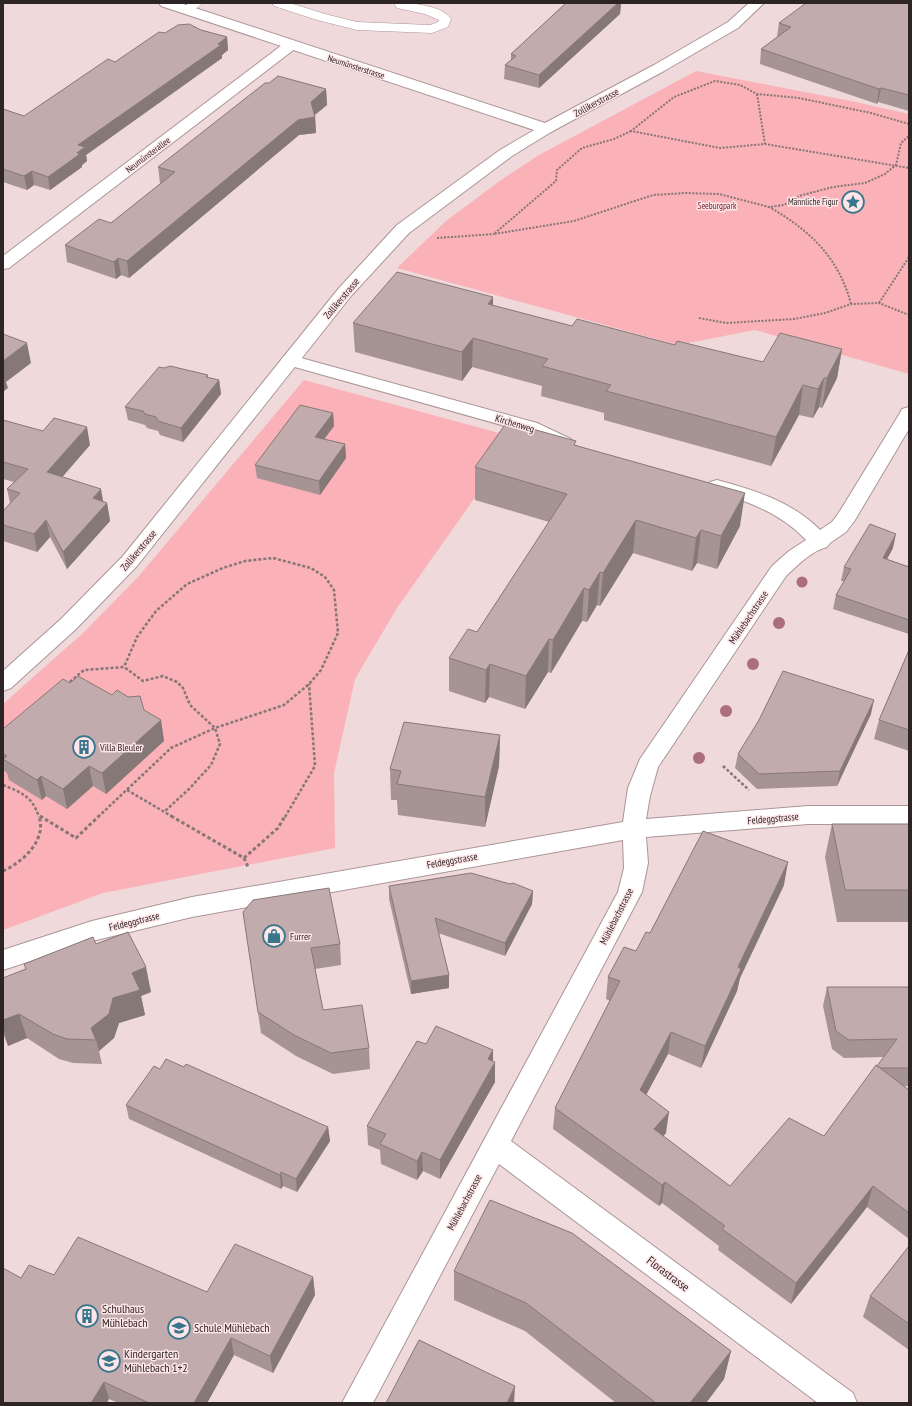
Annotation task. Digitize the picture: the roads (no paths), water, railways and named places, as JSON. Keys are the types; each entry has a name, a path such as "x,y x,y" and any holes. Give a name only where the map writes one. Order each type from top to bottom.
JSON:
{"street":[{"name":"Neumünsterstrasse","path":"166,3 192,6 291,46 546,129"},
{"name":"Zollikerstrasse","path":"3,683 30,661 105,588 130,561 345,292 403,229 506,153 546,129 659,68 733,25 757,3"},
{"name":"Neumünsterallee","path":"3,264 291,46"},
{"name":"Kirchenweg","path":"290,360 530,427 565,443 580,447"},
{"name":"Mühlebachstrasse","path":"357,1403 630,892 634,878 636,859 634,828 636,799 640,784 648,765 667,734 779,571 796,556 820,542 839,527 848,515 909,413"},
{"path":"702,482 740,492 775,507 803,524 820,542"},
{"name":"Feldeggstrasse","path":"3,960 92,932 192,907 357,876 634,828 808,815 909,815"},
{"name":"Florastrasse","path":"495,1145 842,1403"}],"lane":[{"path":"278,3 321,17 357,26 432,29 444,24 445,19 437,13 398,4"}],"place":[{"name":"Männliche Figur","path":"853,202"},
{"name":"Villa Bleuler","path":"84,747"},
{"name":"Furrer","path":"274,936"},
{"name":"Schulhaus Mühlebach","path":"87,1316"},
{"name":"Schule Mühlebach","path":"179,1328"},
{"name":"Kindergarten Mühlebach 1+2","path":"109,1361"}],"park label":[{"name":"Seeburgpark","path":"717,206"}]}
